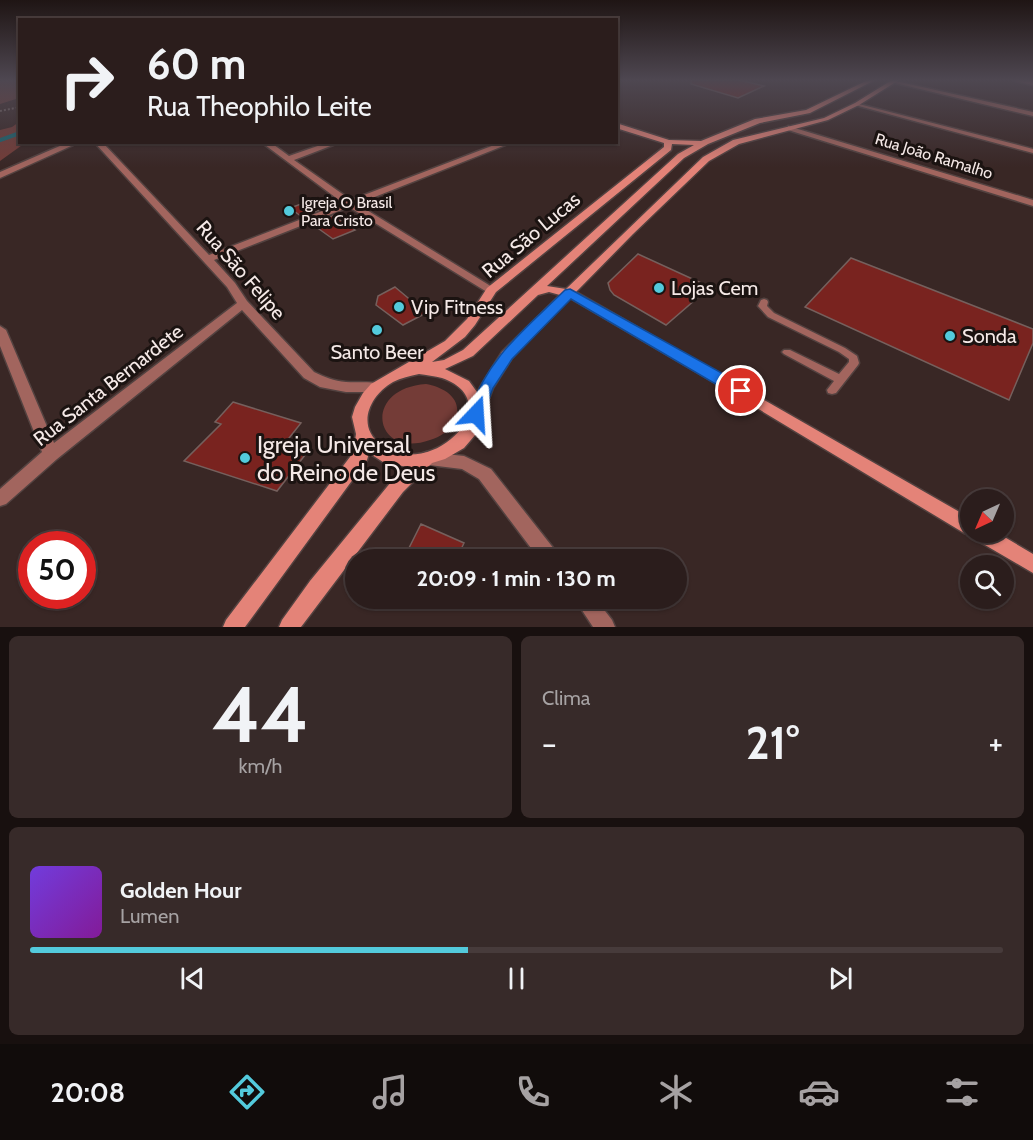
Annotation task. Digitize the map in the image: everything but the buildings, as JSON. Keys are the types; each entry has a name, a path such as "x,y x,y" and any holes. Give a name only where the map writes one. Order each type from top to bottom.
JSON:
{"main road":[{"path":"791,128 782,123 782,120 812,109"},
{"path":"836,113 840,109"},
{"path":"362,437 387,457 406,461 444,454 461,442 471,429 486,387 507,355 629,232 706,159 736,142 826,119 845,109"},
{"path":"233,627 361,454 362,437 358,423 360,409 375,388 390,378 419,369 437,367 462,357 682,155 705,142 758,122 804,113"},
{"path":"618,125 668,142 682,155"},
{"path":"668,142 692,144 705,142"},
{"name":"Rua São Lucas","path":"390,378 448,346 475,320 491,290 668,148 668,142"},
{"path":"529,295 545,289 570,293 960,521"},
{"path":"419,369 447,373 459,379 472,392 476,414"},
{"path":"289,627 397,487 426,459"},
{"path":"998,543 1033,564"}],"street":[{"path":"878,109 1033,151"},
{"path":"1014,109 1033,114"},
{"name":"Rua João Ramalho","path":"791,128 1033,203"},
{"path":"0,175 72,144"},
{"name":"Rua São Felipe","path":"99,144 231,285 243,304 309,375 346,387 375,388"},
{"path":"267,144 350,204 491,290"},
{"path":"288,159 332,144"},
{"path":"207,259 505,144"},
{"name":"Rua Santa Bernardete","path":"0,499 51,454 243,304"},
{"path":"0,330 51,454"},
{"path":"426,459 457,459 473,464 485,474 543,549"},
{"path":"591,609 605,627"}],"lane":[{"path":"764,302 762,306 771,315 850,354 854,363 832,390"},
{"path":"787,352 841,380"}],"shaded area":[{"path":"18,123 18,144 24,144 0,161 0,130"},
{"path":"426,384 445,391 455,400 457,413 453,424 434,439 411,444 397,440 387,432 383,421 384,409 391,398 405,389"}],"waterway":[{"path":"0,140 18,134"}],"place":[{"name":"Igreja O Brasil Para Cristo","path":"289,211"},
{"name":"Lojas Cem","path":"659,288"},
{"name":"Vip Fitness","path":"399,307"},
{"name":"Santo Beer","path":"377,330"},
{"name":"Sonda","path":"950,336"},
{"name":"Igreja Universal do Reino de Deus","path":"245,458"}],"route":[{"path":"476,414 486,387 507,355 570,293 741,391"}]}
